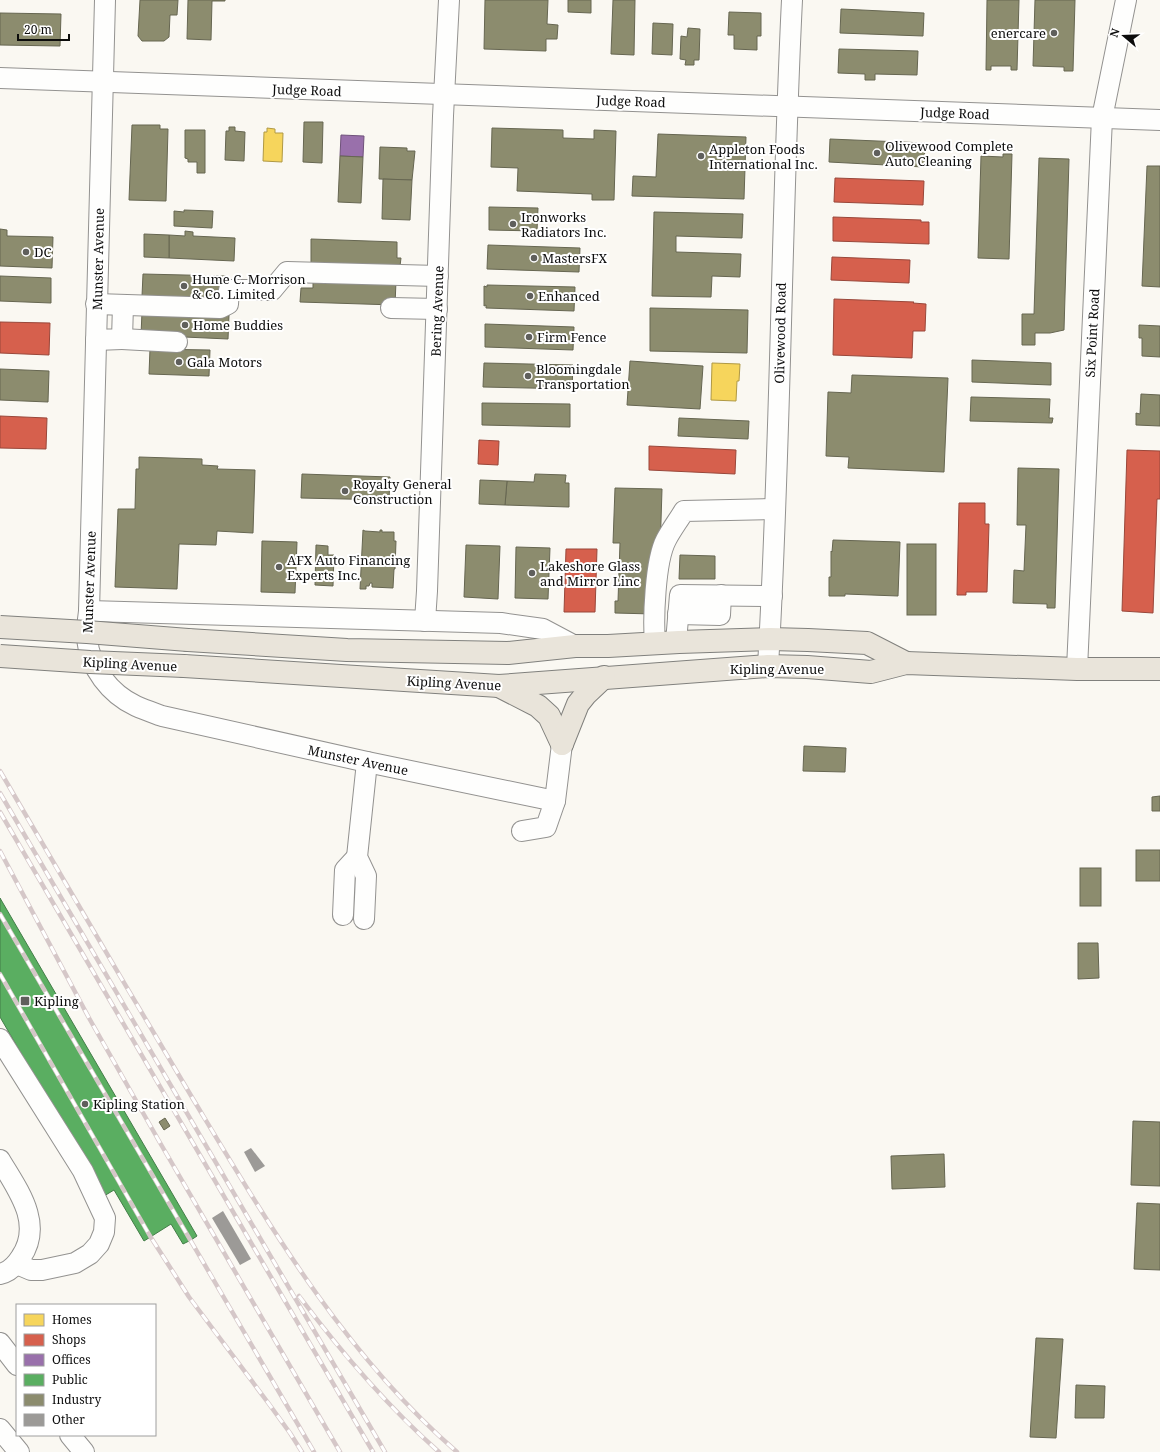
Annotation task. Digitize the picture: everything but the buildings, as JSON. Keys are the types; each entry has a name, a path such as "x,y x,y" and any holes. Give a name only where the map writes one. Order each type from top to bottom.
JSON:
{"main road":[{"name":"Kipling Avenue","path":"0,628 87,632 347,650 501,653 575,646 770,639 867,643 906,663"},
{"name":"Kipling Avenue","path":"0,656 499,686 768,666 807,667 871,672 906,663 1077,669 1160,669"},
{"path":"562,744 578,704 586,694 604,678"},
{"path":"499,686 538,706 549,716 562,744"}],"street":[{"name":"Munster Avenue","path":"105,0 89,611 87,626 87,640 90,654 96,667 112,690 123,699 136,706 162,716 366,762 555,801"},
{"name":"Bering Avenue","path":"425,621 444,95 449,0"},
{"name":"Olivewood Road","path":"768,666 775,509 786,106 792,0"},
{"name":"Six Point Road","path":"1077,669 1102,118 1126,0"},
{"name":"Judge Road","path":"0,78 1160,120"},
{"path":"96,304 220,308 228,304 229,290 272,290 287,272 438,276"},
{"path":"122,339 123,305"},
{"path":"391,308 437,309"},
{"path":"96,340 122,339 177,342"},
{"path":"655,643 654,629 658,564 665,541 684,511 775,509"},
{"path":"676,642 680,595 772,596"},
{"path":"720,641 721,595"},
{"name":"Kipling Avenue","path":"89,611 501,623 543,629 575,646"},
{"path":"678,614 720,615"},
{"path":"522,831 546,827 555,801 562,744"},
{"path":"364,919 366,876 357,857 366,762"},
{"path":"343,915 345,870 357,857"},
{"path":"0,1039 83,1171 105,1218 104,1232 99,1244 90,1254 75,1264 42,1270 31,1270 17,1264"},
{"path":"0,1160 10,1192 27,1208 30,1237 25,1251 17,1264 0,1274"},
{"path":"0,1343 16,1364"},
{"path":"0,1429 19,1452"},
{"path":"71,1436 84,1452"}],"railway":[{"path":"0,771 193,1099 250,1194 280,1240 311,1286 379,1373 416,1414 457,1452"},
{"path":"0,793 385,1452"},
{"path":"0,812 373,1452"},
{"path":"0,851 89,1018 340,1452"},
{"path":"0,914 314,1452"},
{"path":"0,974 150,1236 189,1297 269,1404 302,1452"},
{"path":"299,1296 331,1337 382,1397 439,1452"}],"place":[{"name":"enercare","path":"1054,33"},
{"name":"Olivewood Complete Auto Cleaning","path":"877,153"},
{"name":"Appleton Foods International Inc.","path":"701,156"},
{"name":"Ironworks Radiators Inc.","path":"513,224"},
{"name":"DC","path":"26,252"},
{"name":"MastersFX","path":"534,258"},
{"name":"Hume C. Morrison & Co. Limited","path":"184,286"},
{"name":"Enhanced","path":"530,296"},
{"name":"Home Buddies","path":"185,325"},
{"name":"Firm Fence","path":"529,337"},
{"name":"Gala Motors","path":"179,362"},
{"name":"Bloomingdale Transportation","path":"528,376"},
{"name":"Royalty General Construction","path":"345,491"},
{"name":"AFX Auto Financing Experts Inc.","path":"279,567"},
{"name":"Lakeshore Glass and Mirror Linc","path":"532,573"},
{"name":"Kipling","path":"25,1001"},
{"name":"Kipling Station","path":"85,1104"}]}
